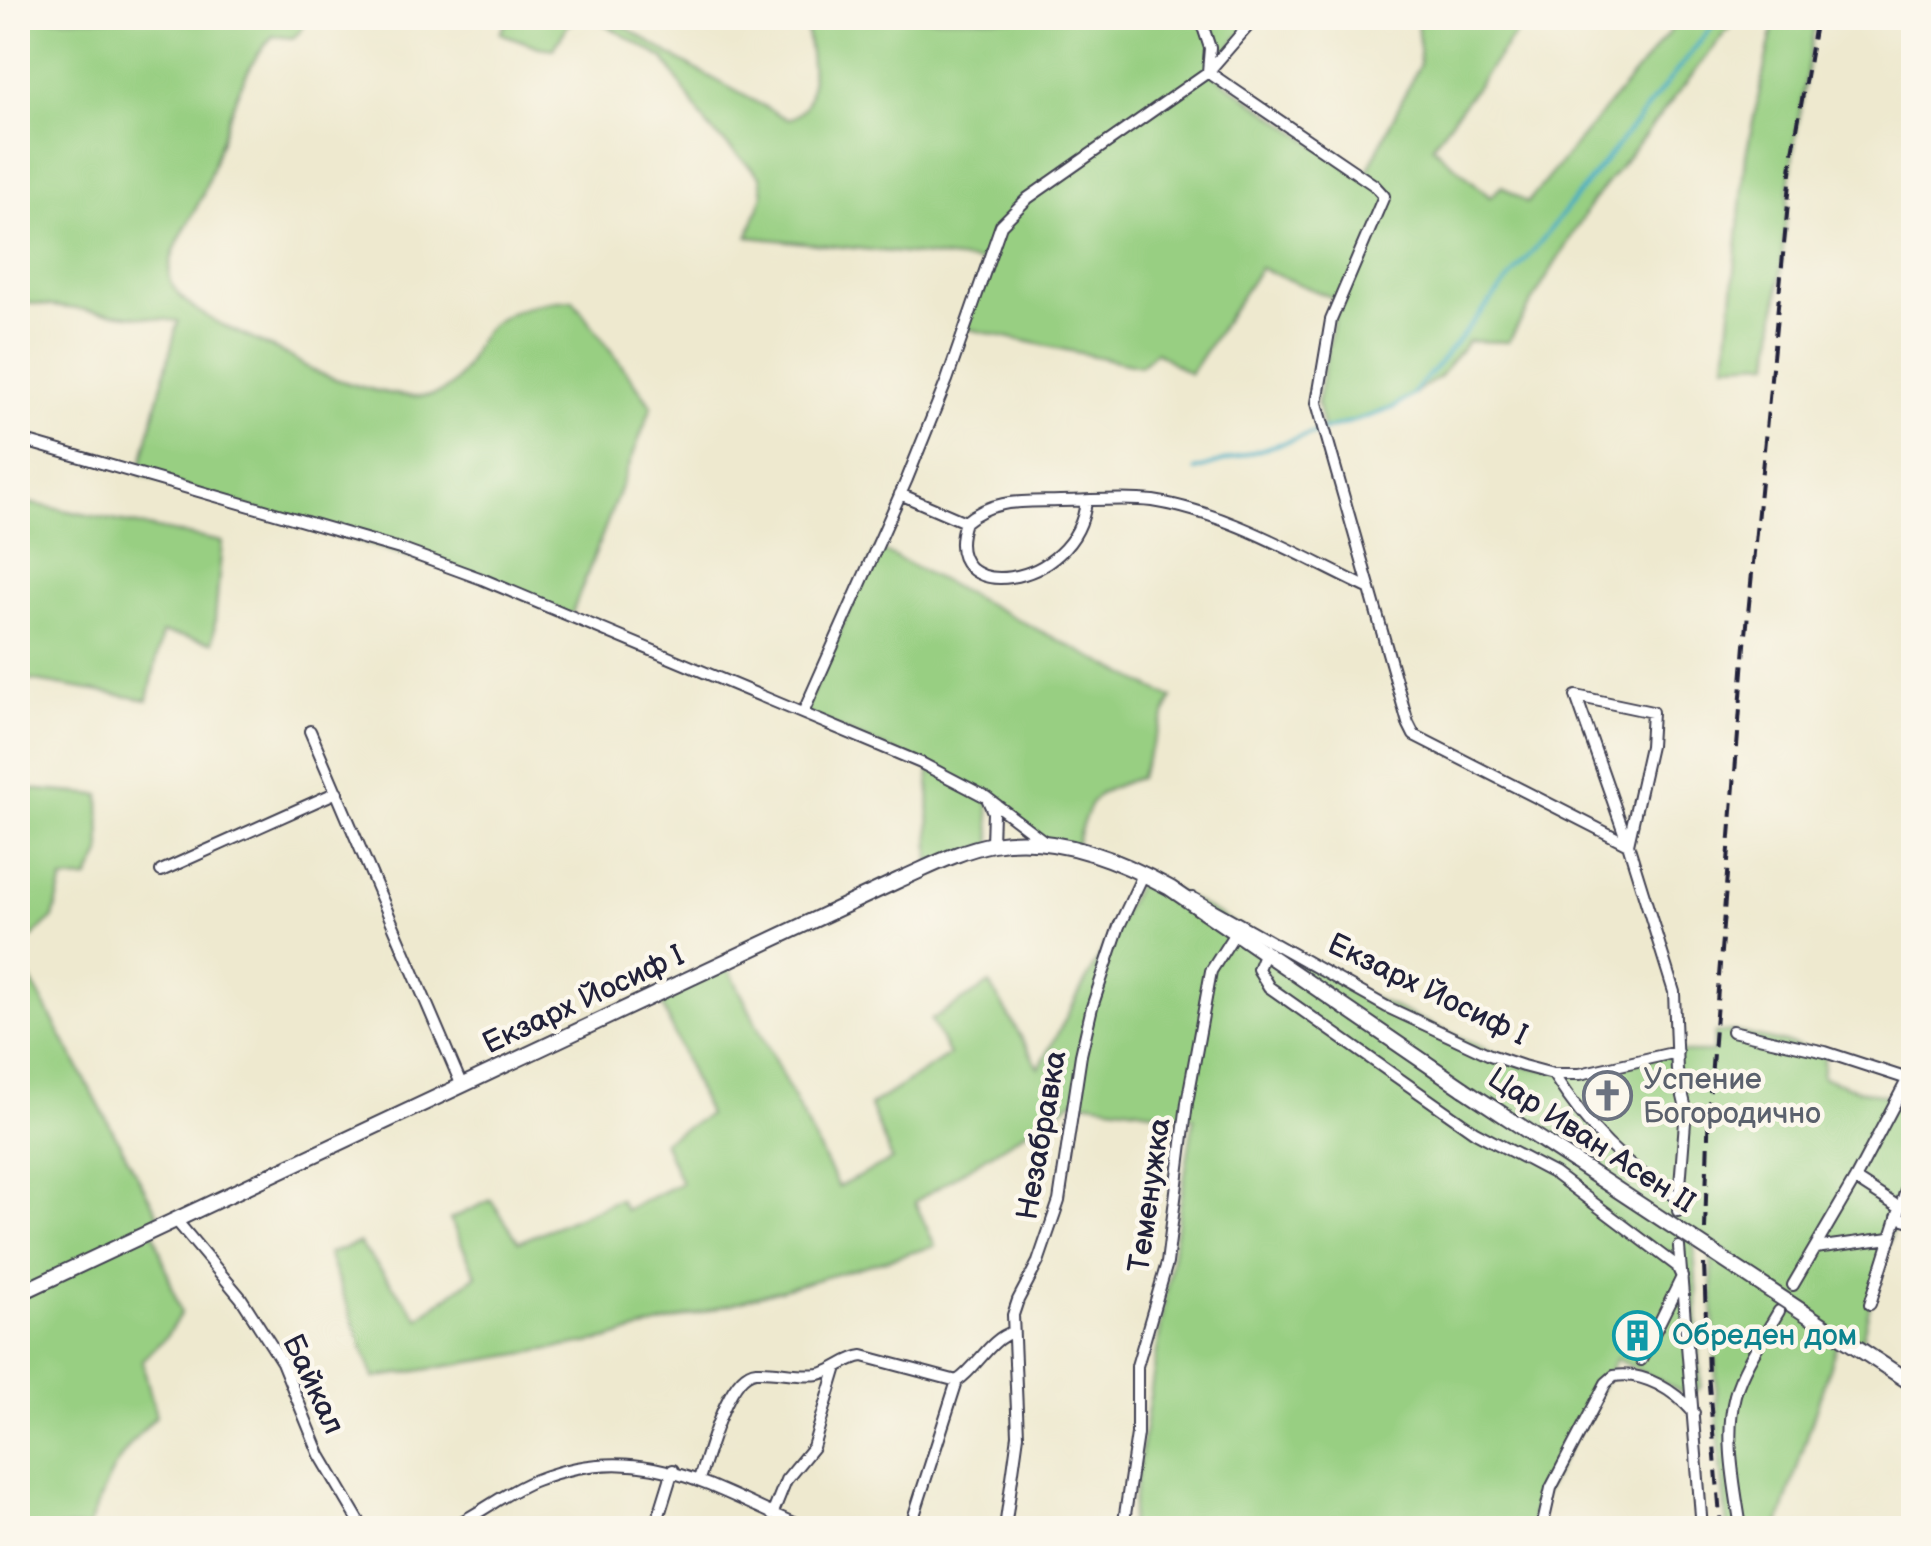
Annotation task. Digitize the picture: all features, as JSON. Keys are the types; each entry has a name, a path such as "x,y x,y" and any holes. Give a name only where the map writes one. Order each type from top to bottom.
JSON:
{"main road":[{"name":"Екзарх Йосиф I","path":"24,1290 899,880 992,844 1048,845 1096,855 1170,888 1238,936"},
{"name":"Цар Иван Асен II","path":"1238,936 1464,1090 1914,1385"}],"street":[{"path":"1200,18 1210,48 1208,72"},
{"path":"802,713 947,380 1001,224 1028,198 1208,72 1255,18"},
{"path":"1208,72 1374,184 1384,196 1331,320 1318,388 1321,419 1414,735 1628,844"},
{"path":"18,439 400,548 500,586 922,763 986,797 1048,845"},
{"path":"900,494 965,522"},
{"path":"1086,501 1080,528 1033,573 1018,578 989,577 969,564 961,542 965,522 992,505 1086,501 1154,502 1199,513 1258,535 1368,588"},
{"path":"1628,844 1650,746 1652,712 1576,696 1674,992 1677,1071 1686,1109 1678,1211"},
{"path":"310,731 462,1086"},
{"path":"160,871 337,792"},
{"path":"986,797 993,812 992,844"},
{"name":"Незабравка","path":"1005,1528 1018,1435 1013,1332 1018,1300 1038,1262 1060,1201 1081,1055 1092,1007 1119,926 1144,874"},
{"name":"Екзарх Йосиф I","path":"1170,888 1211,906 1387,1007 1490,1055 1553,1074 1580,1074 1677,1052"},
{"name":"Теменужка","path":"1123,1528 1137,1434 1136,1366 1167,1263 1188,1103 1211,971 1238,936"},
{"path":"1264,954 1258,969 1269,988 1475,1132 1555,1174 1666,1256 1682,1276"},
{"path":"1377,1030 1387,1007"},
{"path":"1732,1031 1826,1052 1910,1079"},
{"path":"1793,1285 1914,1067"},
{"path":"1553,1074 1579,1114 1622,1161 1678,1198"},
{"path":"1870,1304 1914,1164"},
{"path":"1855,1179 1914,1222"},
{"name":"Байкал","path":"175,1219 240,1298 282,1362 304,1421 363,1528"},
{"path":"1815,1248 1890,1238"},
{"path":"1679,1247 1702,1528"},
{"path":"1641,1360 1682,1276"},
{"path":"1742,1528 1734,1478 1732,1408 1736,1390 1778,1311"},
{"path":"910,1528 957,1381 997,1340 1013,1332"},
{"path":"700,1479 728,1400 743,1375 754,1371 817,1374 863,1356 957,1381"},
{"path":"772,1515 786,1480 813,1447 837,1366"},
{"path":"1542,1528 1551,1488 1606,1383 1614,1376 1632,1376 1655,1384 1681,1399 1694,1413"},
{"path":"449,1528 534,1480 567,1470 606,1465 673,1470 805,1528"},
{"path":"655,1528 673,1470"}],"green space":[{"path":"18,18 305,18 301,31 293,38 273,36 249,70 203,194 172,258 170,278 176,291 218,322 321,374 376,390 420,396 451,386 477,342 501,318 549,302 573,300 652,406 571,616 482,579 139,474 178,321 18,302"},
{"path":"509,18 594,18 578,19 568,25 554,49 500,33"},
{"path":"594,18 611,18 787,119 799,113 811,91 805,18 1255,18 1209,71 1364,178 1420,63 1417,18 1527,18 1432,146 1490,197 1502,186 1527,203 1681,18 1737,18 1592,202 1508,342 1468,341 1439,377 1395,407 1324,431 1317,403 1338,300 1260,268 1190,374 1156,352 1140,366 964,328 986,262 748,237 763,195 760,176 708,127 664,59"},
{"path":"1775,18 1816,18 1793,152 1771,362 1726,364 1746,155"},
{"path":"18,501 222,542 213,642 162,633 148,700 18,678"},
{"path":"877,548 1172,698 1139,778 1109,789 1093,801 1074,849 1048,845 988,799 992,844 930,866 929,767 803,713"},
{"path":"28,789 100,795 101,854 88,879 63,880 53,918 18,950 18,863"},
{"path":"1144,873 1342,984 1523,1066 1580,1074 1677,1052 1713,1052 1715,1033 1732,1031 1825,1052 1822,1077 1896,1097 1913,1125 1913,1164 1860,1350 1839,1337 1778,1528 1727,1528 1718,1430 1711,1253 1694,1242 1701,1386 1692,1397 1616,1359 1533,1514 1533,1528 1129,1528 1194,1117 1075,1100 915,1202 935,1246 605,1340 374,1378 328,1254 359,1243 419,1318 476,1275 450,1219 491,1200 519,1242 619,1199 625,1210 681,1183 663,1141 708,1115 658,995 726,963 838,1187 892,1160 870,1106 949,1055 931,1020 990,984 1039,1068"},
{"path":"18,956 164,1225 153,1230 181,1313 166,1337 142,1360 156,1416 115,1468 88,1528 18,1528"}],"waterway":[{"path":"1195,470 1373,415 1412,395 1719,18"}],"railway":[{"path":"1705,1230 1709,1104 1745,645 1793,152 1816,18"},
{"path":"1704,1264 1708,1373 1721,1528"}],"place":[{"name":"Успение Богородично","path":"1608,1096"},
{"name":"Обреден дом","path":"1637,1335"}]}
